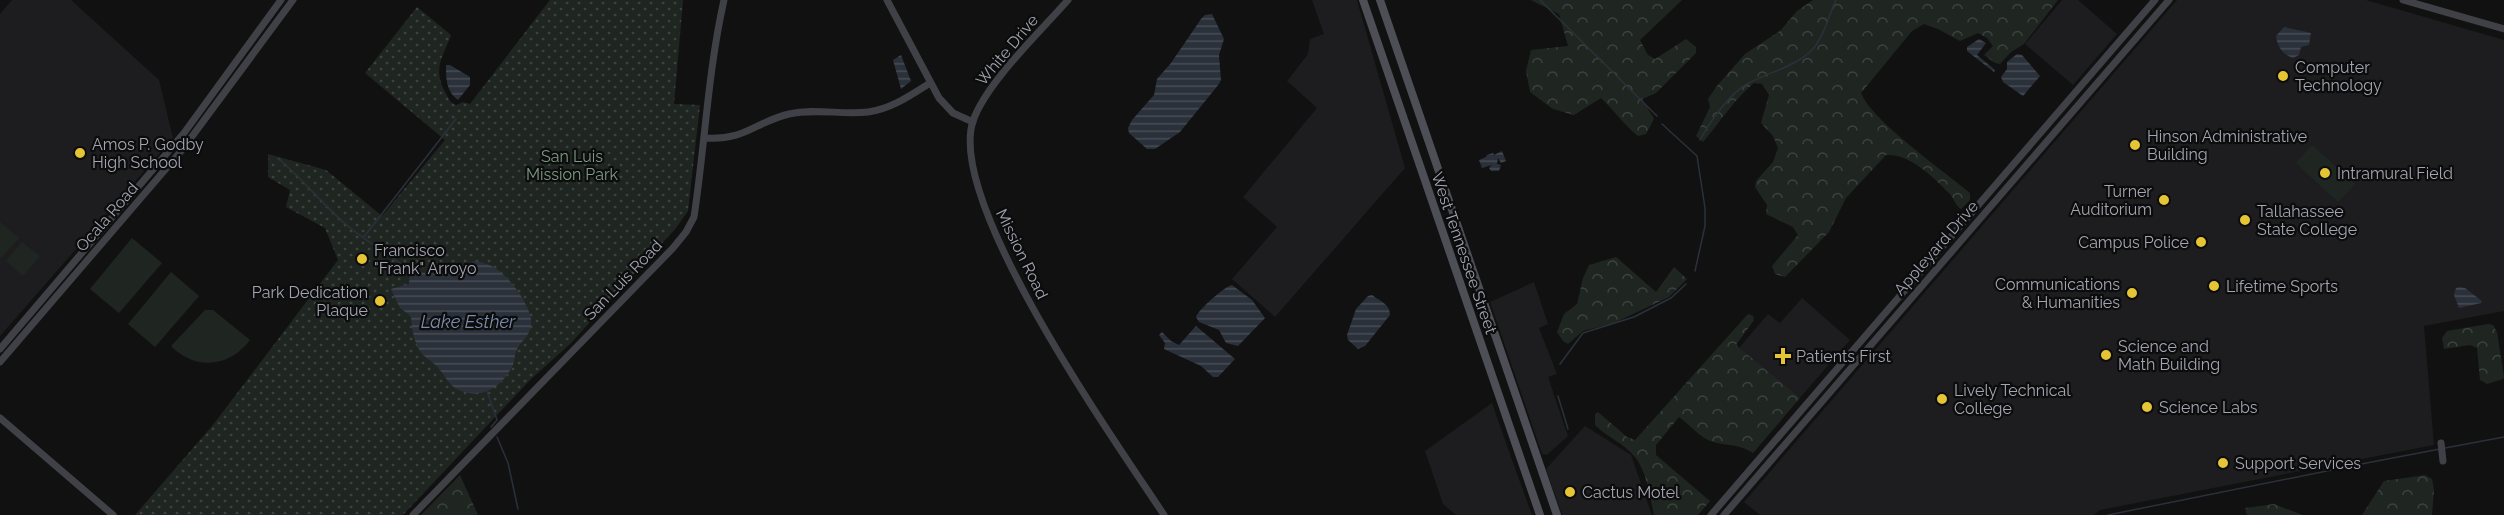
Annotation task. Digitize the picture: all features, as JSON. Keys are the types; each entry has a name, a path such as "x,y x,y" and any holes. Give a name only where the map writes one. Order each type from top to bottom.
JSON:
{"main road":[{"name":"Ocala Road","path":"0,349 197,115 281,0"},
{"name":"San Luis Road","path":"413,515 686,232 694,217 705,138 713,48 724,0"},
{"path":"887,0 930,83 947,108 973,122"},
{"name":"White Drive","path":"973,122 989,91 1068,0"},
{"name":"West Tennessee Street","path":"1363,0 1540,515"},
{"name":"West Tennessee Street","path":"1380,0 1557,515"},
{"name":"Appleyard Drive","path":"1710,515 2155,0"},
{"name":"Appleyard Drive","path":"1729,509 2169,0"},
{"path":"2403,0 2504,29"},
{"name":"Ocala Road","path":"0,362 158,179 202,124 290,1"},
{"path":"2122,38 2133,42"},
{"path":"237,61 245,66"},
{"path":"232,68 239,74"},
{"path":"1390,80 1406,76"},
{"path":"705,138 738,136 770,120 791,113 869,112 901,101 930,83"},
{"path":"2076,92 2084,99"},
{"path":"197,115 202,124"},
{"name":"Mission Road","path":"973,122 970,152 976,183 1015,272 1052,342 1164,515"},
{"path":"150,173 158,179"},
{"path":"2006,173 2014,179"},
{"path":"142,182 150,188"},
{"path":"1434,206 1449,200"},
{"path":"1930,261 1937,268"},
{"path":"35,307 42,313"},
{"path":"1844,360 1852,366"},
{"path":"1497,391 1512,385"},
{"path":"0,418 113,515"},
{"path":"2441,443 2443,460"},
{"path":"1737,484 1744,490"},
{"path":"1723,500 1729,509"},
{"path":"1723,500 1729,509"}],"shaded area":[{"name":"Amos P. Godby High School","path":"12,0 71,0 159,80 173,138 0,336 0,14"},
{"path":"1312,0 1357,0 1405,168 1275,317 1232,279 1277,227 1243,197 1317,108 1287,81 1308,54 1310,39 1324,34"},
{"path":"2062,0 2078,0 2117,34 2073,85 2025,44"},
{"name":"Tallahassee State College","path":"2177,0 2366,0 2504,40 2504,311 2424,326 2434,445 2100,510 2094,515 1760,515 1744,502"},
{"path":"1534,282 1548,324 1539,328 1557,374 1548,377 1568,436 1547,455 1542,454 1490,302"},
{"name":"Patients First","path":"1802,298 1850,340 1799,399 1739,348 1768,314 1780,323"},
{"path":"1492,403 1532,515 1456,515 1443,504 1425,451"},
{"path":"1585,426 1631,455 1652,515 1562,515 1546,469"}],"green space":[{"name":"San Luis Mission Park","path":"550,0 683,0 674,104 700,105 688,211 676,228 570,344 530,380 403,515 135,515 213,425 338,260 325,228 286,207 290,190 268,177 268,154 326,170 382,216 445,140 365,73 417,7 451,35 440,63 439,75 452,102 456,105 463,102 470,104"},
{"path":"1531,0 1682,0 1640,40 1648,55 1655,59 1686,39 1696,47 1696,53 1656,93 1642,99 1654,119 1646,134 1638,136 1601,98 1574,115 1553,109 1530,92 1526,71 1531,50 1568,46 1559,14"},
{"path":"1813,0 2058,0 2024,44 2011,52 2000,64 1984,55 1993,46 1987,38 1978,33 1960,41 1924,24 1912,31 1861,93 1893,131 1970,193 1970,200 1961,209 1937,181 1913,162 1895,155 1886,155 1846,198 1829,232 1785,277 1775,274 1772,266 1798,235 1793,227 1766,214 1767,205 1755,187 1756,181 1773,162 1778,148 1773,136 1761,123 1769,95 1762,84 1754,83 1703,142 1696,136 1710,107 1708,99 1716,87 1745,54 1781,30 1797,11"},
{"name":"Intramural Field","path":"2312,145 2355,184 2338,202 2296,163"},
{"path":"0,222 19,238 1,258 0,257"},
{"path":"132,238 162,263 119,313 90,289"},
{"path":"22,242 40,256 23,276 6,261"},
{"path":"1616,257 1656,292 1674,267 1687,279 1669,297 1614,323 1583,331 1568,344 1557,332 1564,314 1577,304 1583,278 1589,265"},
{"path":"171,272 199,296 155,347 128,324"},
{"path":"205,310 213,310 250,340 233,356 223,360 201,362 180,354 171,346"},
{"path":"1748,314 1753,316 1754,320 1736,345 1800,398 1753,453 1741,447 1706,439 1679,417 1656,445 1656,455 1710,501 1698,515 1654,515 1648,485 1639,463 1626,448 1595,425 1595,414 1598,412 1627,437 1635,440"},
{"path":"2493,325 2497,332 2504,377 2487,384 2480,380 2477,348 2470,345 2444,349 2442,338 2447,331"},
{"path":"460,475 478,515 421,515"},
{"path":"2425,475 2432,479 2434,490 2432,515 2362,515 2384,481"},
{"path":"2274,504 2303,515 2247,515 2245,508"}],"water":[{"path":"1212,14 1224,39 1219,55 1221,80 1180,132 1155,149 1147,149 1129,133 1128,128 1132,120 1154,95 1157,79 1171,63 1201,19 1205,15"},
{"path":"2284,27 2311,33 2309,45 2301,47 2299,55 2293,58 2279,47 2276,36"},
{"path":"1979,39 1986,43 1977,55 1995,70 1994,72 1967,51 1967,47"},
{"path":"2017,54 2022,55 2040,76 2023,96 2003,82 2001,77 2007,69 2007,62"},
{"path":"901,55 911,81 901,89 893,60"},
{"path":"446,65 470,77 470,85 458,100 449,89"},
{"path":"1502,151 1506,161 1501,163 1498,158 1497,164 1501,165 1499,171 1491,171 1489,168 1492,165 1482,168 1479,160"},
{"name":"Lake Esther","path":"475,261 496,269 511,282 524,300 531,318 531,326 529,333 517,349 508,374 490,390 467,393 453,387 436,366 423,355 414,337 411,316 400,308 391,289 409,284 410,271 437,274"},
{"path":"1232,285 1252,300 1265,318 1238,346 1226,343 1219,330 1199,322 1196,317 1212,299"},
{"path":"2456,288 2465,288 2482,301 2481,303 2459,308 2454,295"},
{"path":"1372,295 1386,305 1390,315 1365,346 1358,349 1348,340 1347,335 1356,309 1368,296"},
{"path":"1196,326 1235,359 1218,377 1213,377 1201,366 1164,349 1165,343 1159,335 1162,332 1179,345"}],"waterway":[{"path":"1540,0 1657,116"},
{"path":"1700,140 1720,109 1740,88 1795,63 1814,48 1822,35 1836,0"},
{"path":"363,238 456,119"},
{"path":"1662,124 1697,156 1705,208 1705,226 1695,271"},
{"path":"278,158 342,221 410,271"},
{"path":"1560,364 1583,333 1634,317 1671,298 1686,284"},
{"path":"487,391 497,420 491,427"},
{"path":"1558,396 1568,429"},
{"path":"497,437 508,463 518,509"},
{"path":"2445,448 2504,437"},
{"path":"2356,465 2440,449"},
{"path":"2108,515 2342,468"}],"place":[{"name":"Computer Technology","path":"2283,76"},
{"name":"Hinson Administrative Building","path":"2135,145"},
{"name":"Amos P. Godby High School","path":"80,153"},
{"name":"Intramural Field","path":"2325,173"},
{"name":"Turner Auditorium","path":"2164,200"},
{"name":"Tallahassee State College","path":"2245,220"},
{"name":"Campus Police","path":"2201,242"},
{"name":"Francisco \"Frank\" Arroyo","path":"362,259"},
{"name":"Lifetime Sports","path":"2214,286"},
{"name":"Communications & Humanities","path":"2132,293"},
{"name":"Park Dedication Plaque","path":"380,301"},
{"name":"Science and Math Building","path":"2106,355"},
{"name":"Patients First","path":"1783,356"},
{"name":"Lively Technical College","path":"1942,399"},
{"name":"Science Labs","path":"2147,407"},
{"name":"Support Services","path":"2223,463"},
{"name":"Cactus Motel","path":"1570,492"}]}
